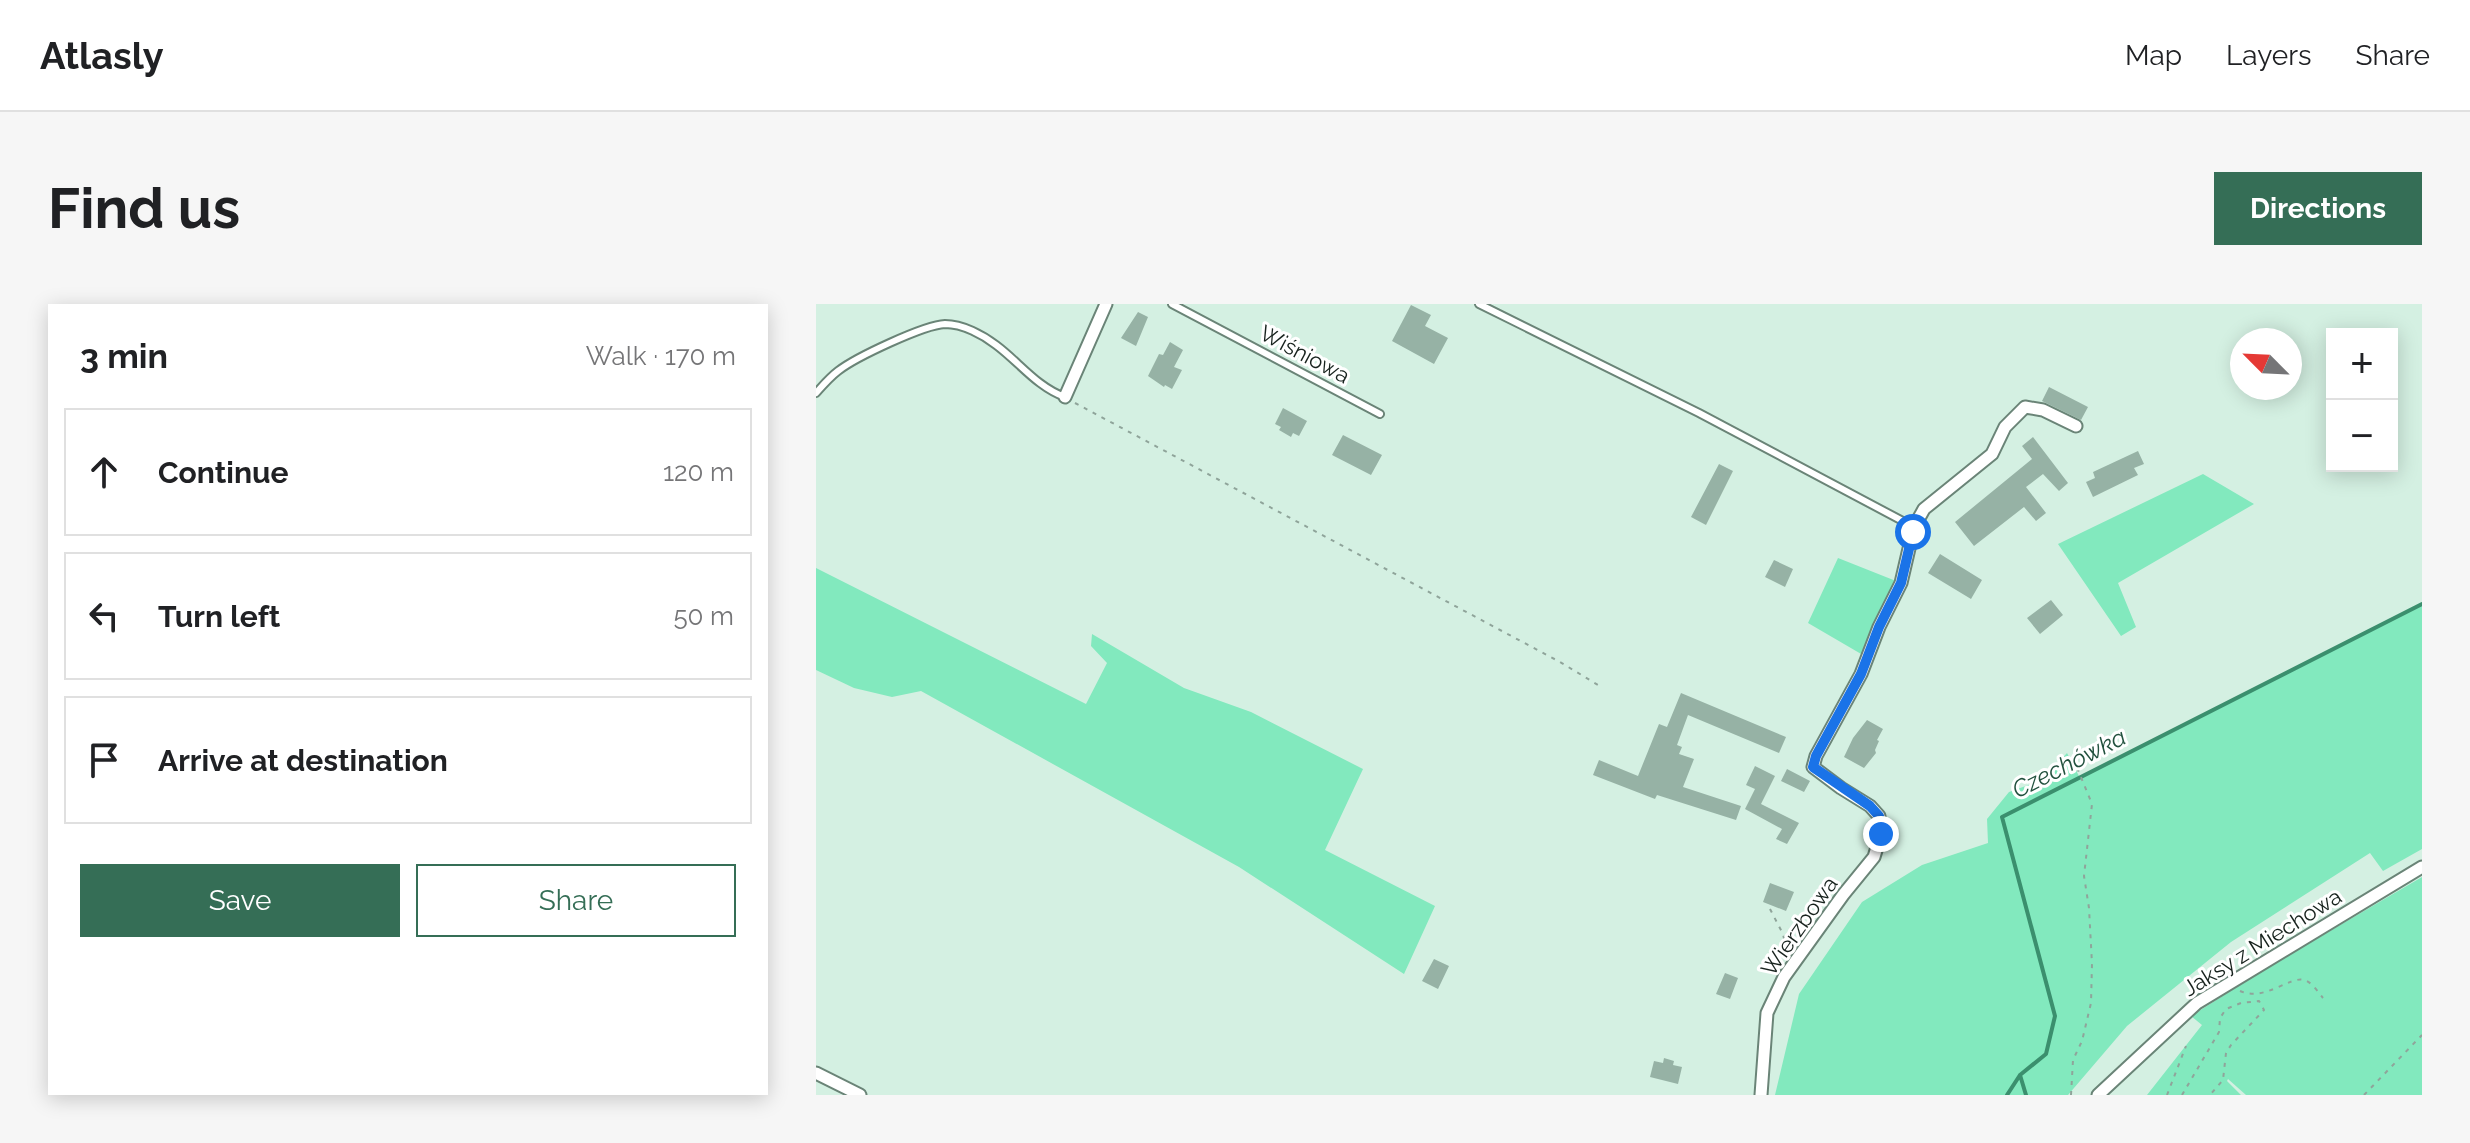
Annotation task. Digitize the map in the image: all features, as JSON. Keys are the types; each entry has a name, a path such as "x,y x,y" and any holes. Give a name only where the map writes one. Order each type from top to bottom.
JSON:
{"street":[{"path":"1065,397 1106,304"},
{"path":"1914,527 1924,509 1992,454 2005,427 2025,407 2043,410 2076,426"},
{"name":"Wierzbowa","path":"1761,1095 1767,1013 1784,977 1874,857 1881,834 1879,816 1870,806 1813,767 1861,674 1879,627 1901,583 1914,527"},
{"name":"Jaksy z Miechowa","path":"2098,1095 2197,1003 2422,867"},
{"path":"816,1073 860,1095"}],"lane":[{"name":"Wiśniowa","path":"1172,304 1380,414"},
{"path":"1479,304 1699,413 1914,527"},
{"path":"816,393 837,371 872,351 928,328 947,324 971,330 996,345 1050,392 1065,397"}],"path":[{"path":"1065,397 1598,685"},
{"path":"2071,1095 2073,1060 2082,1041 2091,1003 2092,964 2084,876 2092,804 2078,770"},
{"path":"1770,909 1783,934 1788,956 1784,977"},
{"path":"2231,982 2245,994 2255,994 2303,980 2314,986 2323,998"},
{"path":"2182,1095 2219,1032 2220,1018 2226,1009 2259,1001 2264,1010 2231,1045 2226,1053 2223,1080 2210,1095"},
{"path":"2364,1095 2422,1035"},
{"path":"2167,1095 2186,1046"}],"green space":[{"path":"2203,474 2254,504 2118,583 2136,627 2121,636 2058,544"},
{"path":"1838,558 1901,583 1868,658 1808,623"},
{"path":"816,568 1086,704 1107,663 1091,646 1092,634 1184,688 1251,712 1363,769 1325,850 1435,906 1404,974 1239,867 921,691 892,697 854,688 816,670"},
{"path":"2422,604 2422,849 2383,871 2370,853 2231,942 2127,1026 2068,1095 1775,1095 1799,994 1862,902 1922,865 1988,843 1987,819 2009,792 2042,780 2067,753 2080,778"},
{"path":"2422,877 2422,1095 2246,1095 2228,1079 2241,1095 2147,1095 2202,1025 2191,1016"}],"building":[{"path":"1411,305 1431,315 1425,326 1448,338 1434,364 1392,341"},
{"path":"1138,312 1148,317 1136,346 1121,338"},
{"path":"1170,342 1183,350 1174,367 1182,370 1172,389 1148,376 1159,354 1163,355"},
{"path":"2049,387 2088,407 2081,420 2042,401"},
{"path":"1283,408 1307,421 1299,436 1293,433 1291,437 1275,424"},
{"path":"1343,435 1382,455 1371,475 1332,455"},
{"path":"2033,437 2068,483 2059,491 2043,474 2026,487 2046,513 2036,521 2024,507 1974,546 1955,522 2032,459 2022,446"},
{"path":"2138,451 2144,464 2134,468 2138,475 2093,497 2086,482 2095,478 2093,472"},
{"path":"1719,464 1733,471 1706,525 1691,517"},
{"path":"1940,554 1982,580 1971,599 1928,573"},
{"path":"1774,560 1793,569 1785,587 1765,577"},
{"path":"2051,600 2063,615 2040,634 2027,618"},
{"path":"1681,693 1786,737 1779,753 1688,715 1677,745 1682,747 1679,754 1694,759 1683,787 1741,806 1736,820 1657,795 1655,799 1593,775 1599,760 1638,776 1659,724 1667,727"},
{"path":"1867,720 1883,729 1877,740 1876,753 1864,768 1844,757"},
{"path":"1755,766 1775,776 1761,804 1799,823 1787,844 1776,839 1782,829 1745,809 1755,789 1746,785"},
{"path":"1787,769 1810,781 1804,792 1781,781"},
{"path":"1770,883 1794,892 1786,911 1763,902"},
{"path":"1434,959 1449,966 1438,989 1422,981"},
{"path":"1725,973 1738,978 1730,999 1716,994"},
{"path":"1664,1058 1682,1067 1678,1084 1650,1077 1654,1061 1663,1063"}],"waterway":[{"name":"Czechówka","path":"2007,1095 2020,1075 2046,1054 2055,1016 2002,817 2422,604"},
{"path":"2020,1075 2026,1095"}],"route":[{"path":"1881,834 1879,816 1870,806 1813,767 1861,674 1879,627 1901,583 1913,532"}]}
